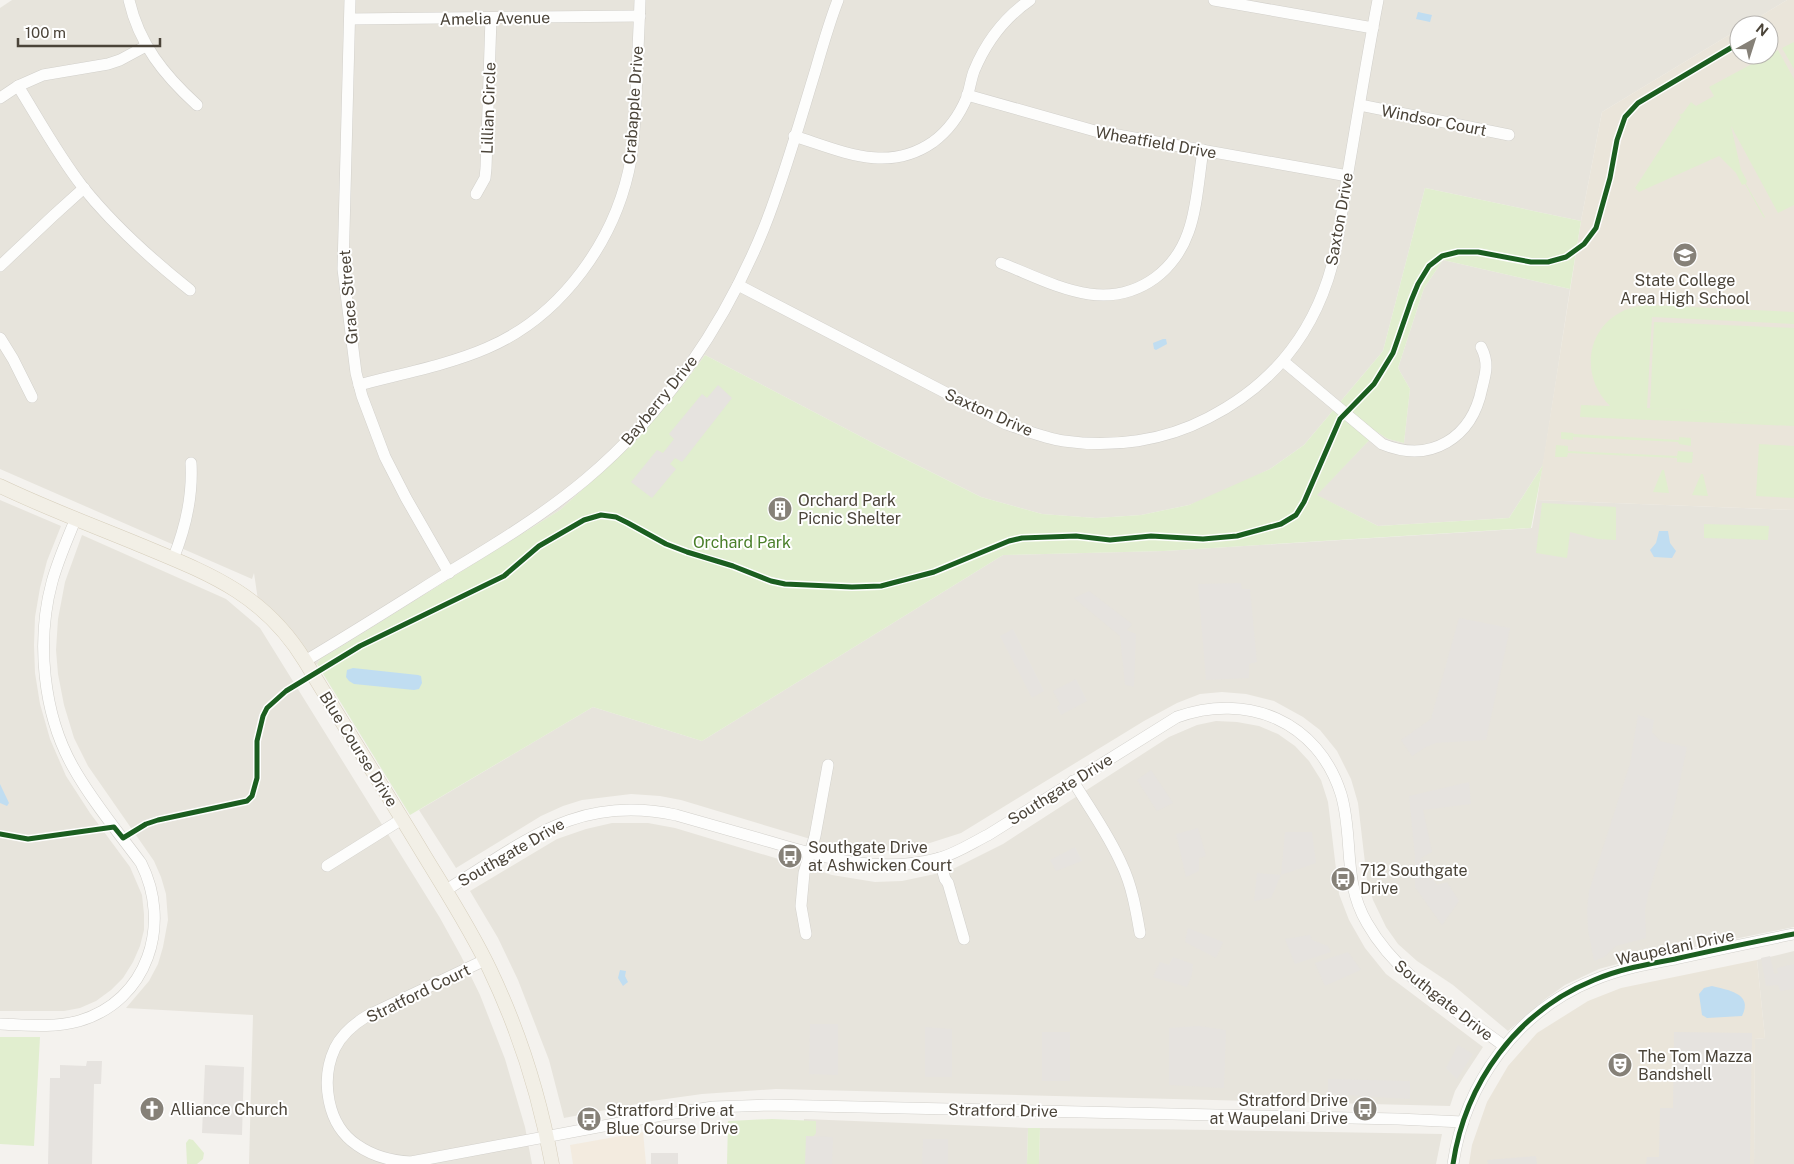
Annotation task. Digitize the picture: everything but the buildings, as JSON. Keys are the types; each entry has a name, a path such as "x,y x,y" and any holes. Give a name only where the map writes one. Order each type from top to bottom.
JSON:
{"main road":[{"name":"Blue Course Drive","path":"0,486 223,582 250,600 283,630 305,661 446,890 485,960 503,998 526,1061 547,1136 552,1164"}],"street":[{"path":"129,0 146,46 176,86 197,105"},
{"name":"Grace Street","path":"350,0 343,269 359,384 384,457 449,573"},
{"name":"Crabapple Drive","path":"359,384 468,356 488,348 540,315 584,269 606,234 627,176 633,136 640,0"},
{"name":"Bayberry Drive","path":"305,661 546,512 618,450 664,400 720,319 764,228 838,0"},
{"path":"794,136 868,158 898,158 924,148 951,125 967,95 982,54 992,37 1007,18 1030,0"},
{"path":"1214,0 1373,28"},
{"name":"Saxton Drive","path":"738,285 1006,424 1039,435 1064,441 1116,443 1150,439 1198,424 1228,408 1255,388 1283,361 1307,328 1320,299 1328,277 1348,176 1378,0"},
{"name":"Amelia Avenue","path":"350,19 640,16"},
{"name":"Lillian Circle","path":"476,194 485,178 486,168 491,18"},
{"path":"0,98 33,79 52,73 108,64 120,60 146,46"},
{"path":"18,86 43,128 84,188 123,232 168,273 190,290"},
{"name":"Wheatfield Drive","path":"967,95 1095,131 1348,176"},
{"name":"Windsor Court","path":"1360,105 1509,135"},
{"path":"1001,263 1072,291 1088,295 1116,295 1132,291 1146,284 1160,274 1176,256 1189,232 1203,150"},
{"path":"0,266 84,188"},
{"path":"0,338 14,359 32,397"},
{"path":"1283,361 1382,444 1399,449 1422,450 1435,448 1448,442 1463,430 1472,418 1479,405 1486,369 1486,360 1481,347"},
{"path":"173,559 184,530 188,511 191,488 191,463"},
{"path":"0,1024 51,1026 65,1024 101,1012 126,992 138,977 150,950 154,934 156,918 154,900 147,876 141,864 86,789 72,766 60,738 45,675 45,618 51,584 59,558 76,518"},
{"name":"Southgate Drive","path":"446,890 551,826 594,812 620,810 656,810 676,814 838,861 869,865 910,864 941,857 988,835 1177,717 1194,711 1230,707 1246,709 1269,716 1290,726 1312,745 1333,773 1341,795 1352,882 1357,902 1365,921 1389,956 1404,972 1504,1046"},
{"path":"806,934 801,896 808,853 815,836 828,765"},
{"path":"1073,781 1123,866 1130,887 1140,933"},
{"path":"327,866 402,820"},
{"path":"941,857 950,877 948,883 964,939"},
{"name":"Waupelani Drive","path":"1453,1164 1463,1122 1478,1085 1504,1046 1527,1023 1549,1005 1578,987 1598,978 1634,967 1794,934"},
{"name":"Stratford Court","path":"485,960 367,1016 356,1024 343,1037 335,1049 329,1066 328,1099 341,1130 355,1144 372,1154 391,1161 411,1162 547,1136"},
{"name":"Stratford Drive","path":"547,1136 713,1108 768,1105 1463,1122"}],"shaded area":[{"path":"12,0 1787,0 1762,15 1729,15 1729,35 1602,112 1581,221 1425,188 1383,351 1304,445 1270,469 1223,492 1189,505 1141,515 1096,518 1042,514 981,497 705,355 683,385 627,449 560,510 321,658 317,664 310,668 259,607 254,573 252,579 0,469 0,8"},
{"name":"State College Area High School","path":"1787,0 1794,0 1794,510 1537,500 1581,221 1602,112 1729,35 1729,65 1779,65 1779,15 1762,15"},
{"path":"1443,260 1570,289 1543,465 1509,518 1378,526 1316,495 1377,432 1388,439 1404,443 1410,389 1398,368 1424,288"},
{"path":"718,385 732,398 682,462 675,458 670,464 676,469 652,498 631,482 657,450 663,453 674,439 669,434 702,394 707,398"},
{"path":"0,500 61,526 47,561 35,617 35,673 40,704 50,739 66,776 90,813 130,867 142,895 144,930 133,962 123,978 96,1001 80,1008 64,1011 0,1011"},
{"path":"1537,500 1794,510 1794,927 1636,959 1599,969 1565,985 1544,1000 1508,1031 1453,985 1417,961 1398,944 1386,927 1373,900 1367,880 1358,803 1351,779 1337,751 1320,730 1303,717 1274,701 1246,694 1222,692 1200,694 1177,703 1144,721 961,833 908,850 855,849 827,844 681,800 631,794 582,800 563,806 541,816 456,868 419,810 593,707 702,741 1003,555 1164,551 1532,528"},
{"path":"82,535 226,599 260,628 440,918 461,956 480,995 505,1059 525,1127 532,1164 249,1164 253,1015 126,1008 149,981 158,964 168,920 166,894 154,861 88,766 74,738 64,705 56,650 58,619 65,582"},
{"path":"1241,583 1242,589 1250,589 1257,662 1249,664 1249,678 1206,680 1198,584"},
{"path":"1089,591 1132,624 1127,630 1136,634 1134,687 1125,685 1120,636 1074,598"},
{"path":"1459,618 1510,628 1486,740 1436,743 1412,756 1401,740 1431,719"},
{"path":"1013,629 1044,691 1032,698 1000,636"},
{"path":"1076,679 1087,701 1061,715 1057,707 1060,704 1053,691"},
{"path":"1638,715 1654,720 1652,732 1660,741 1687,747 1673,813 1648,895 1645,910 1646,938 1616,946 1604,957 1594,961 1588,929 1587,909 1589,891 1630,764"},
{"path":"1216,721 1259,726 1278,734 1295,746 1309,761 1321,780 1328,802 1339,894 1349,920 1365,948 1386,974 1483,1047 1455,1091 1450,1106 776,1089 702,1094 652,1101 564,1118 549,1060 518,980 498,938 470,891 557,839 586,829 612,823 648,823 675,828 832,875 875,882 902,881 935,874 955,868 1003,844 1169,737 1197,725"},
{"path":"1151,770 1173,803 1157,811 1137,780"},
{"path":"1469,782 1471,804 1423,810 1432,852 1421,858 1437,885 1447,882 1459,901 1442,925 1415,887 1415,857 1409,796"},
{"path":"1198,828 1206,856 1199,858 1199,871 1186,877 1176,834"},
{"path":"1285,832 1312,832 1316,863 1281,875"},
{"path":"1075,847 1082,861 1056,871 1050,860"},
{"path":"1257,873 1281,875 1271,898 1254,901"},
{"path":"1188,928 1223,942 1216,958 1185,942"},
{"path":"1310,935 1312,940 1328,946 1331,952 1295,964 1285,939"},
{"path":"1794,951 1794,1164 1754,1164 1755,1039 1765,1038 1757,960"},
{"path":"1348,952 1361,970 1325,986 1315,963"},
{"path":"1770,956 1775,974 1778,973 1777,968 1794,964 1794,989 1780,991 1778,985 1766,986 1761,958"},
{"path":"1173,957 1193,964 1192,974 1187,987 1153,977 1160,962 1169,965"},
{"path":"1757,960 1765,1038 1755,1039 1754,1164 1469,1164 1472,1145 1487,1102 1508,1066 1537,1033 1588,1001 1621,988"},
{"path":"810,1024 838,1024 838,1075 809,1074"},
{"path":"1199,1026 1226,1030 1224,1088 1169,1085 1169,1028"},
{"path":"925,1027 952,1029 952,1077 925,1077"},
{"path":"1042,1032 1070,1032 1070,1081 1042,1081"},
{"path":"1674,1032 1752,1033 1750,1164 1646,1164 1647,1157 1659,1157 1660,1108 1673,1108"},
{"path":"1458,1045 1473,1054 1457,1079 1446,1068"},
{"path":"87,1061 102,1061 101,1084 94,1084 92,1164 48,1164 50,1078 60,1078 60,1065 86,1066"},
{"path":"205,1065 244,1067 242,1135 202,1133"},
{"path":"1328,1079 1410,1081 1410,1099 1328,1094"},
{"path":"804,1119 1028,1128 1027,1164 804,1164"},
{"path":"1040,1128 1442,1134 1436,1164 1039,1164"},
{"path":"643,1132 646,1164 573,1164 570,1145"},
{"path":"806,1136 833,1137 832,1164 805,1164"},
{"path":"923,1139 948,1139 948,1164 922,1164"},
{"path":"651,1153 678,1153 678,1164 651,1164"},
{"path":"1536,1156 1537,1164 1488,1164 1487,1160"}],"green space":[{"path":"1794,42 1794,69 1782,48"},
{"path":"1779,52 1794,79 1794,205 1778,213 1731,126 1741,170 1747,181 1746,184 1764,218 1745,184 1742,185 1736,173 1719,156 1639,192 1635,188 1681,117 1679,115 1683,113 1691,102 1696,106 1714,96 1709,87 1750,65 1779,65"},
{"name":"Orchard Park","path":"1425,188 1581,221 1570,289 1443,260 1424,288 1398,368 1410,389 1404,443 1388,439 1377,432 1317,495 1378,526 1509,518 1543,465 1531,528 1164,551 1003,555 702,741 593,707 410,815 317,664 321,658 560,510 627,449 683,385 705,355 981,497 1042,514 1096,518 1141,515 1189,505 1270,469 1304,445 1383,351"},
{"path":"1649,305 1794,312 1794,324 1652,317 1647,408 1792,415 1650,408 1654,322 1794,328 1794,426 1580,417 1581,405 1610,406 1598,391 1592,374 1591,358 1594,342 1602,328 1614,316 1630,308"},
{"path":"1561,432 1679,440 1679,437 1691,438 1691,446 1679,444 1678,442 1573,437 1573,440 1561,439"},
{"path":"1759,444 1794,446 1794,498 1756,496"},
{"path":"1556,445 1568,446 1568,451 1677,456 1678,451 1693,452 1692,463 1677,462 1677,458 1568,453 1567,457 1555,457"},
{"path":"1662,470 1664,470 1669,493 1653,492"},
{"path":"1701,474 1703,474 1708,496 1692,495"},
{"path":"1542,503 1616,507 1616,540 1598,539 1570,532 1567,558 1536,553"},
{"path":"1704,524 1769,526 1768,540 1704,538"},
{"path":"0,1037 40,1037 34,1146 0,1144"},
{"path":"772,1119 816,1121 816,1133 813,1137 806,1164 727,1164 728,1121"},
{"path":"1028,1128 1040,1128 1039,1164 1027,1164"},
{"path":"189,1139 193,1140 204,1153 203,1159 197,1164 187,1164 186,1143"}],"water":[{"path":"1418,12 1432,15 1430,22 1416,19"},
{"path":"1166,339 1167,344 1156,350 1154,349 1153,343"},
{"path":"1659,531 1668,531 1670,543 1676,551 1672,558 1654,557 1650,550 1656,543"},
{"path":"353,668 418,675 421,676 422,683 419,689 414,690 354,684 346,677 347,670"},
{"path":"0,784 9,803 7,806 0,803"},
{"path":"620,970 626,971 625,976 628,982 623,986 618,978"},
{"path":"1712,986 1731,991 1742,997 1745,1008 1742,1016 1707,1018 1702,1015 1699,994 1704,988"}],"cycle path":[{"path":"0,834 28,839 114,827 123,838 146,824 158,820 247,801 252,796 257,778 257,741 263,716 267,708 286,691 360,646 504,576 539,546 584,520 601,515 616,517 666,544 733,566 771,581 785,584 852,587 881,586 934,572 1009,541 1022,538 1076,536 1110,540 1151,536 1203,539 1237,536 1281,524 1296,515 1304,502 1340,419 1374,384 1393,353 1418,284 1429,266 1442,256 1458,252 1478,252 1531,262 1548,262 1566,257 1584,244 1596,228 1610,178 1617,140 1625,117 1638,103 1729,49"},
{"path":"1453,1164 1459,1134 1469,1105 1499,1053 1519,1030 1541,1010 1566,993 1594,980 1644,965 1794,934"}],"place":[{"name":"State College Area High School","path":"1685,255"},
{"name":"Orchard Park Picnic Shelter","path":"780,509"},
{"name":"Southgate Drive at Ashwicken Court","path":"790,856"},
{"name":"712 Southgate Drive","path":"1343,879"},
{"name":"The Tom Mazza Bandshell","path":"1620,1065"},
{"name":"Alliance Church","path":"152,1109"},
{"name":"Stratford Drive at Waupelani Drive","path":"1365,1109"},
{"name":"Stratford Drive at Blue Course Drive","path":"589,1119"}]}
